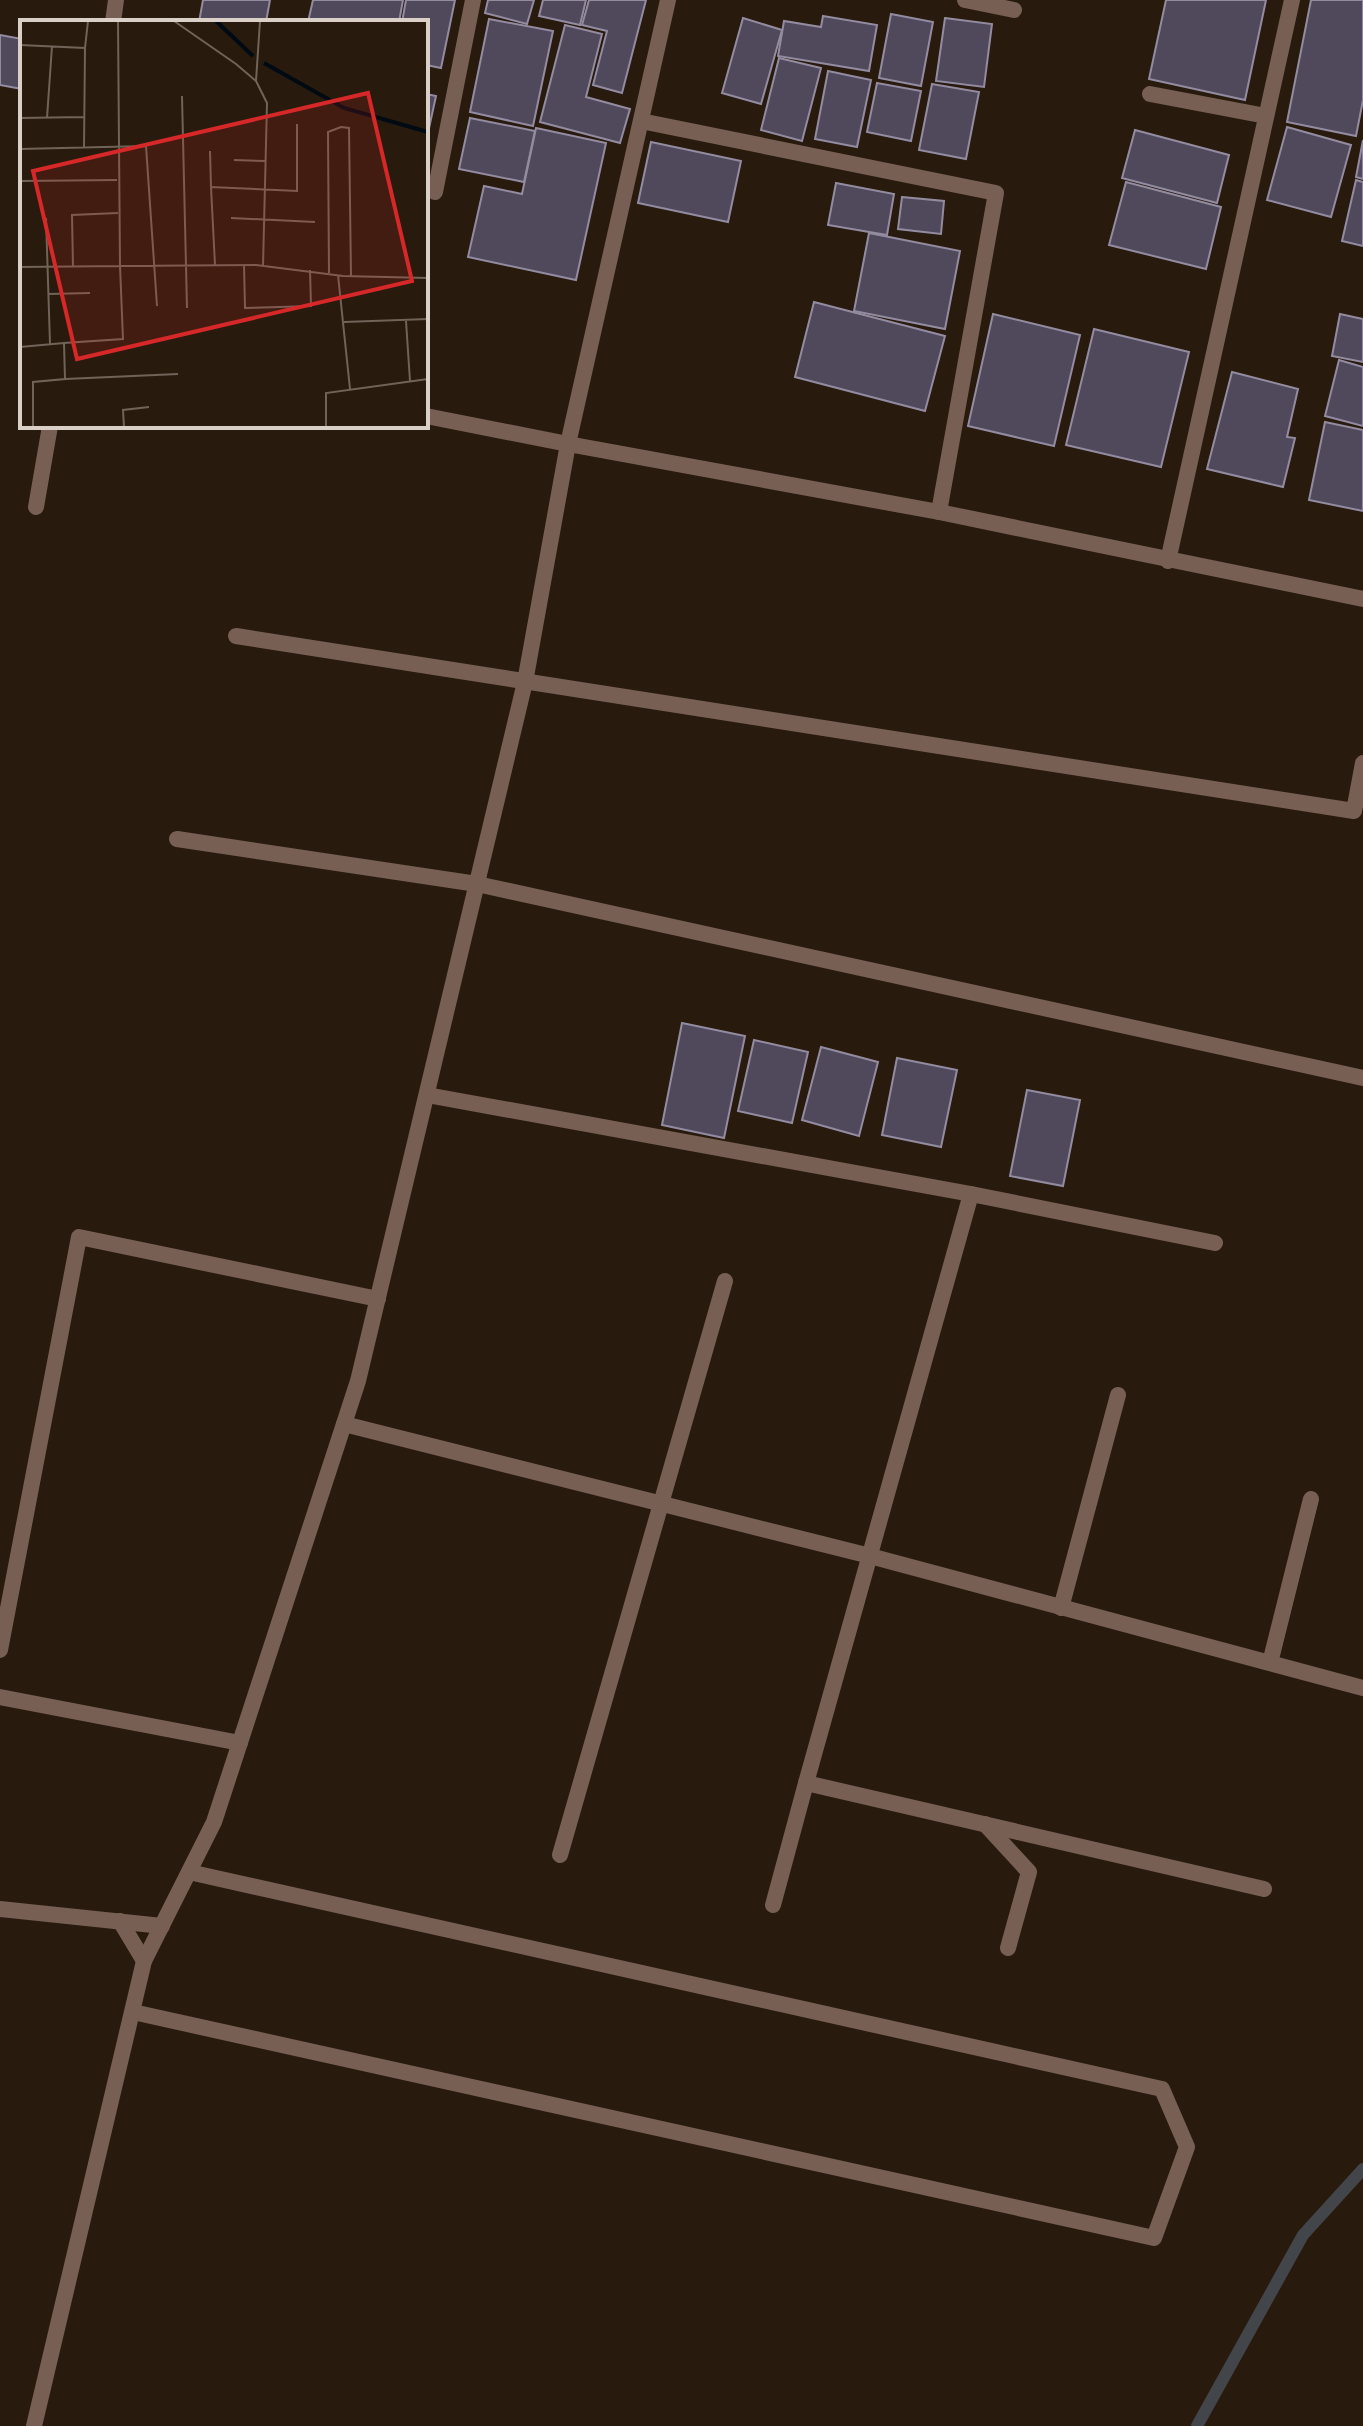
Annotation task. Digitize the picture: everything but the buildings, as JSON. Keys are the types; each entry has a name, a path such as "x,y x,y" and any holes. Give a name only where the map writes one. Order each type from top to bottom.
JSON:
{"street":[{"path":"113,20 116,0"},
{"path":"435,192 473,0"},
{"path":"34,2426 144,1961 214,1822 344,1424 378,1299 525,682 568,444 668,0"},
{"path":"965,0 1014,10"},
{"path":"1168,561 1292,0"},
{"path":"1150,94 1266,116"},
{"path":"641,121 996,193 939,512"},
{"path":"428,416 939,512 1363,599"},
{"path":"36,507 50,428"},
{"path":"236,636 1354,811 1363,763"},
{"path":"177,839 477,884 1363,1078"},
{"path":"427,1095 971,1194 1215,1243"},
{"path":"773,1905 971,1194"},
{"path":"0,1650 79,1237 378,1299"},
{"path":"560,1855 725,1281"},
{"path":"1061,1608 1118,1395"},
{"path":"344,1424 870,1556 1363,1688"},
{"path":"1270,1663 1311,1499"},
{"path":"0,1697 240,1743"},
{"path":"806,1783 1264,1889"},
{"path":"985,1824 1029,1872 1008,1948"},
{"path":"133,2012 1154,2238 1187,2147 1162,2089 189,1872"},
{"path":"0,1909 162,1926"},
{"path":"120,1921 144,1961"}],"waterway":[{"path":"1197,2426 1303,2235 1363,2169"}]}
